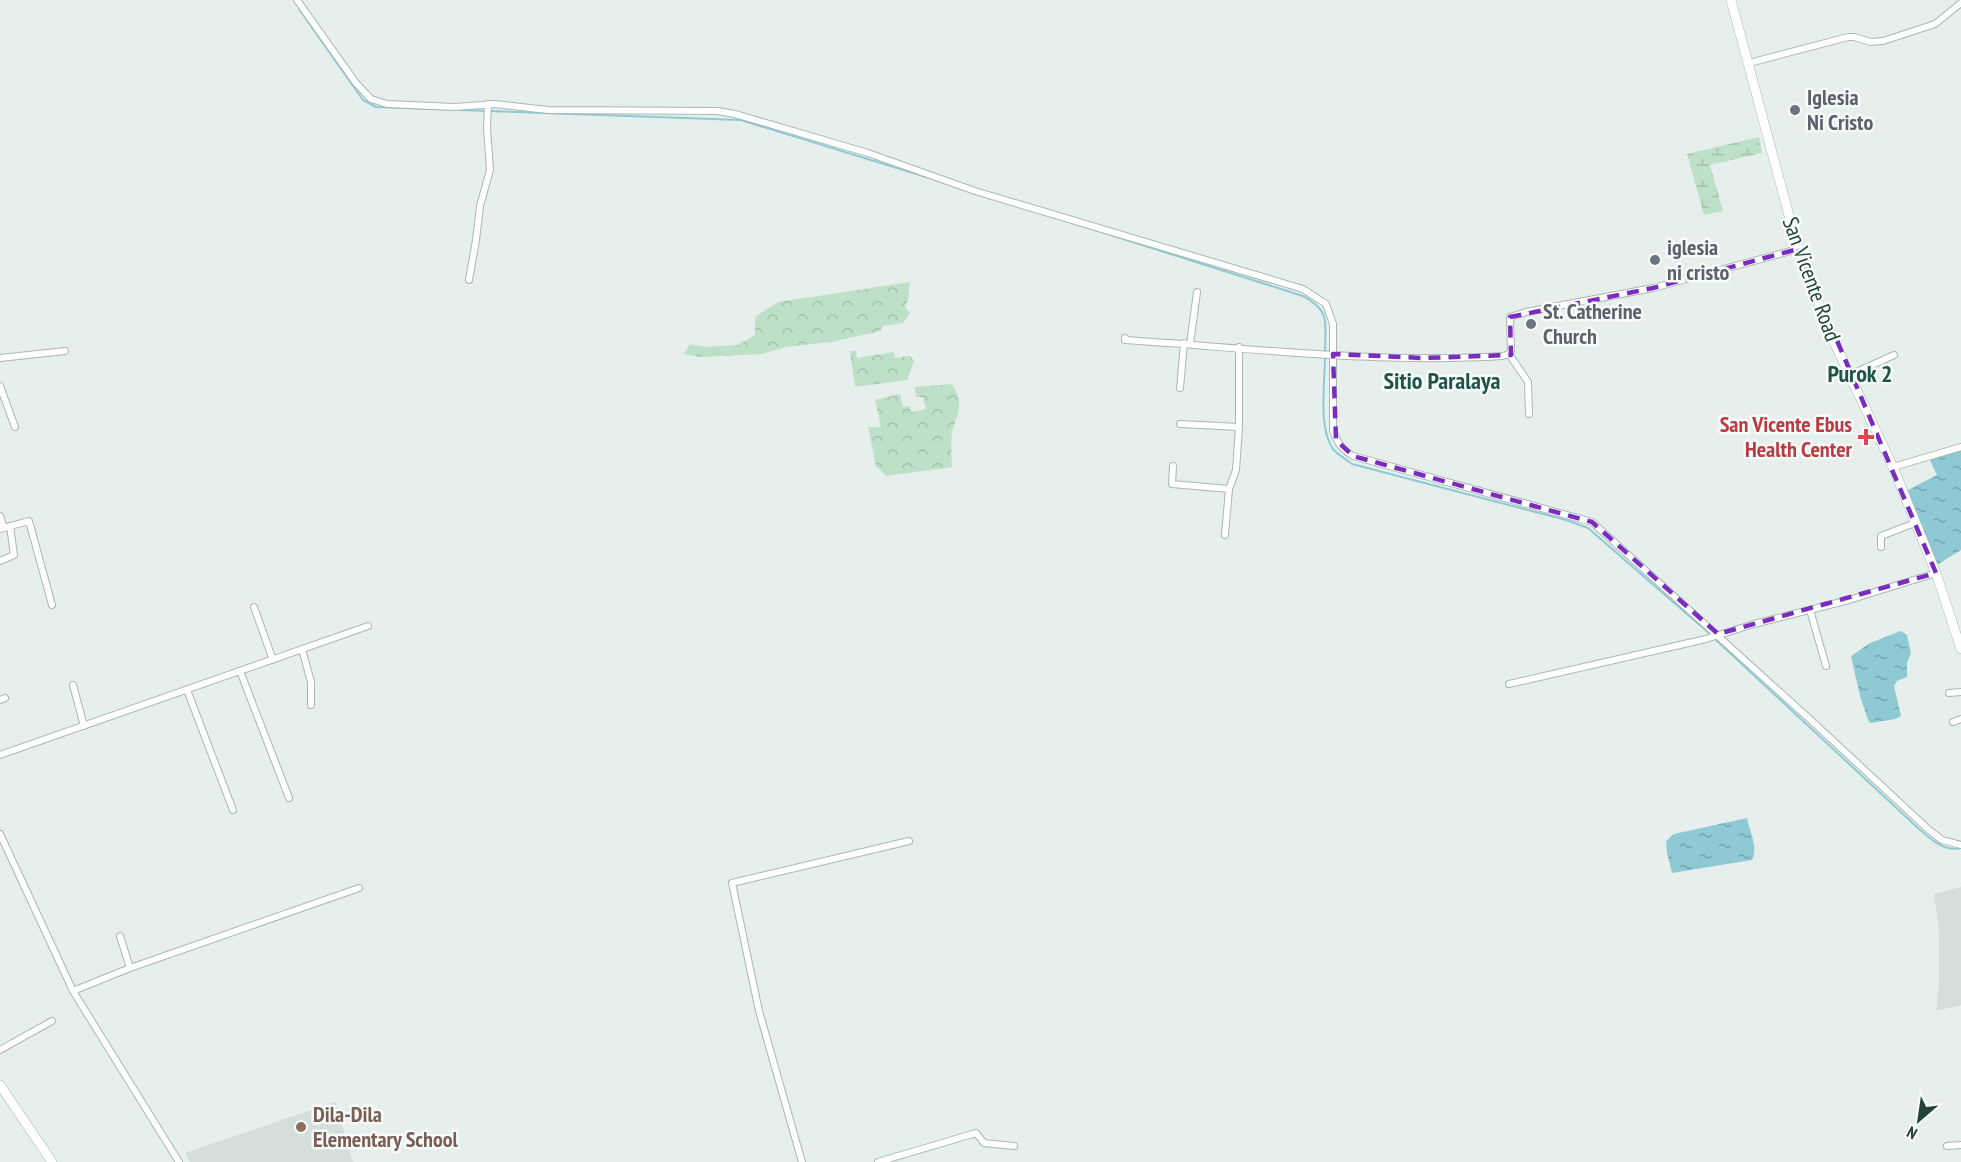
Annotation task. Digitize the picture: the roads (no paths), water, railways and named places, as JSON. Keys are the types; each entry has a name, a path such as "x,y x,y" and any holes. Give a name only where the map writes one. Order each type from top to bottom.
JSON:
{"street":[{"path":"297,0 356,83 372,99 387,104 488,109 717,111 752,118 868,153 975,191 1303,289 1326,304 1333,324 1333,430 1342,449 1353,456 1592,522 1718,634 1929,830 1942,840 1961,845"},
{"name":"San Vicente Road","path":"1731,0 1798,249 1835,344 1893,467 1936,573 1958,632 1961,649"},
{"path":"1749,63 1848,37 1872,42 1883,41 1935,24 1961,3"},
{"path":"469,280 480,206 490,170 488,109"},
{"path":"1509,354 1511,351 1510,317 1653,288 1798,249"},
{"path":"1180,388 1197,292"},
{"path":"1125,338 1125,340 1333,354 1423,358 1509,354"},
{"path":"1225,535 1229,489 1236,470 1239,427 1239,347"},
{"path":"0,358 65,351"},
{"path":"1509,354 1528,382 1529,414"},
{"path":"1850,375 1894,354"},
{"path":"0,386 15,427"},
{"path":"1180,424 1239,427"},
{"path":"1893,467 1961,447"},
{"path":"1173,466 1172,484 1229,489"},
{"path":"0,516 15,555 0,561"},
{"path":"5,528 29,521 52,604"},
{"path":"1881,547 1881,536 1915,523"},
{"path":"1509,684 1706,639 1936,573"},
{"path":"254,607 273,660"},
{"path":"1810,610 1826,666"},
{"path":"0,755 368,626"},
{"path":"302,649 311,682 311,705"},
{"path":"240,671 289,798"},
{"path":"73,685 84,726"},
{"path":"187,690 232,810"},
{"path":"1949,693 1961,692"},
{"path":"1953,722 1961,719"},
{"path":"0,834 73,991 179,1162"},
{"path":"802,1162 759,1011 732,883 909,841"},
{"path":"73,991 130,968 359,888"},
{"path":"120,936 130,968"},
{"path":"0,1050 52,1021"},
{"path":"0,1085 52,1162"},
{"path":"878,1162 976,1133 984,1143 1014,1146"},
{"path":"1947,1146 1961,1145"}],"water":[{"path":"1961,448 1961,550 1934,567 1906,491 1937,475 1929,458"},
{"path":"1901,631 1907,635 1911,653 1907,663 1907,677 1897,681 1894,686 1901,716 1870,723 1860,696 1851,656 1870,643"},
{"path":"1747,818 1754,845 1752,860 1672,873 1666,841 1674,834"}],"waterway":[{"path":"299,9 363,100 376,107 741,120 939,181"},
{"path":"1076,224 1303,296 1312,301 1322,312 1325,325 1325,351"},
{"path":"1325,357 1323,405 1325,429 1333,449 1352,464 1566,520 1588,528 1710,634"},
{"path":"1715,639 1919,829 1943,846 1961,848"}],"place":[{"name":"Iglesia Ni Cristo","path":"1795,110"},
{"name":"iglesia ni cristo","path":"1655,260"},
{"name":"St. Catherine Church","path":"1531,324"},
{"name":"San Vicente Ebus Health Center","path":"1866,437"},
{"name":"Dila-Dila Elementary School","path":"301,1127"}],"district":[{"name":"Purok 2","path":"1860,373"},
{"name":"Sitio Paralaya","path":"1442,380"}]}
